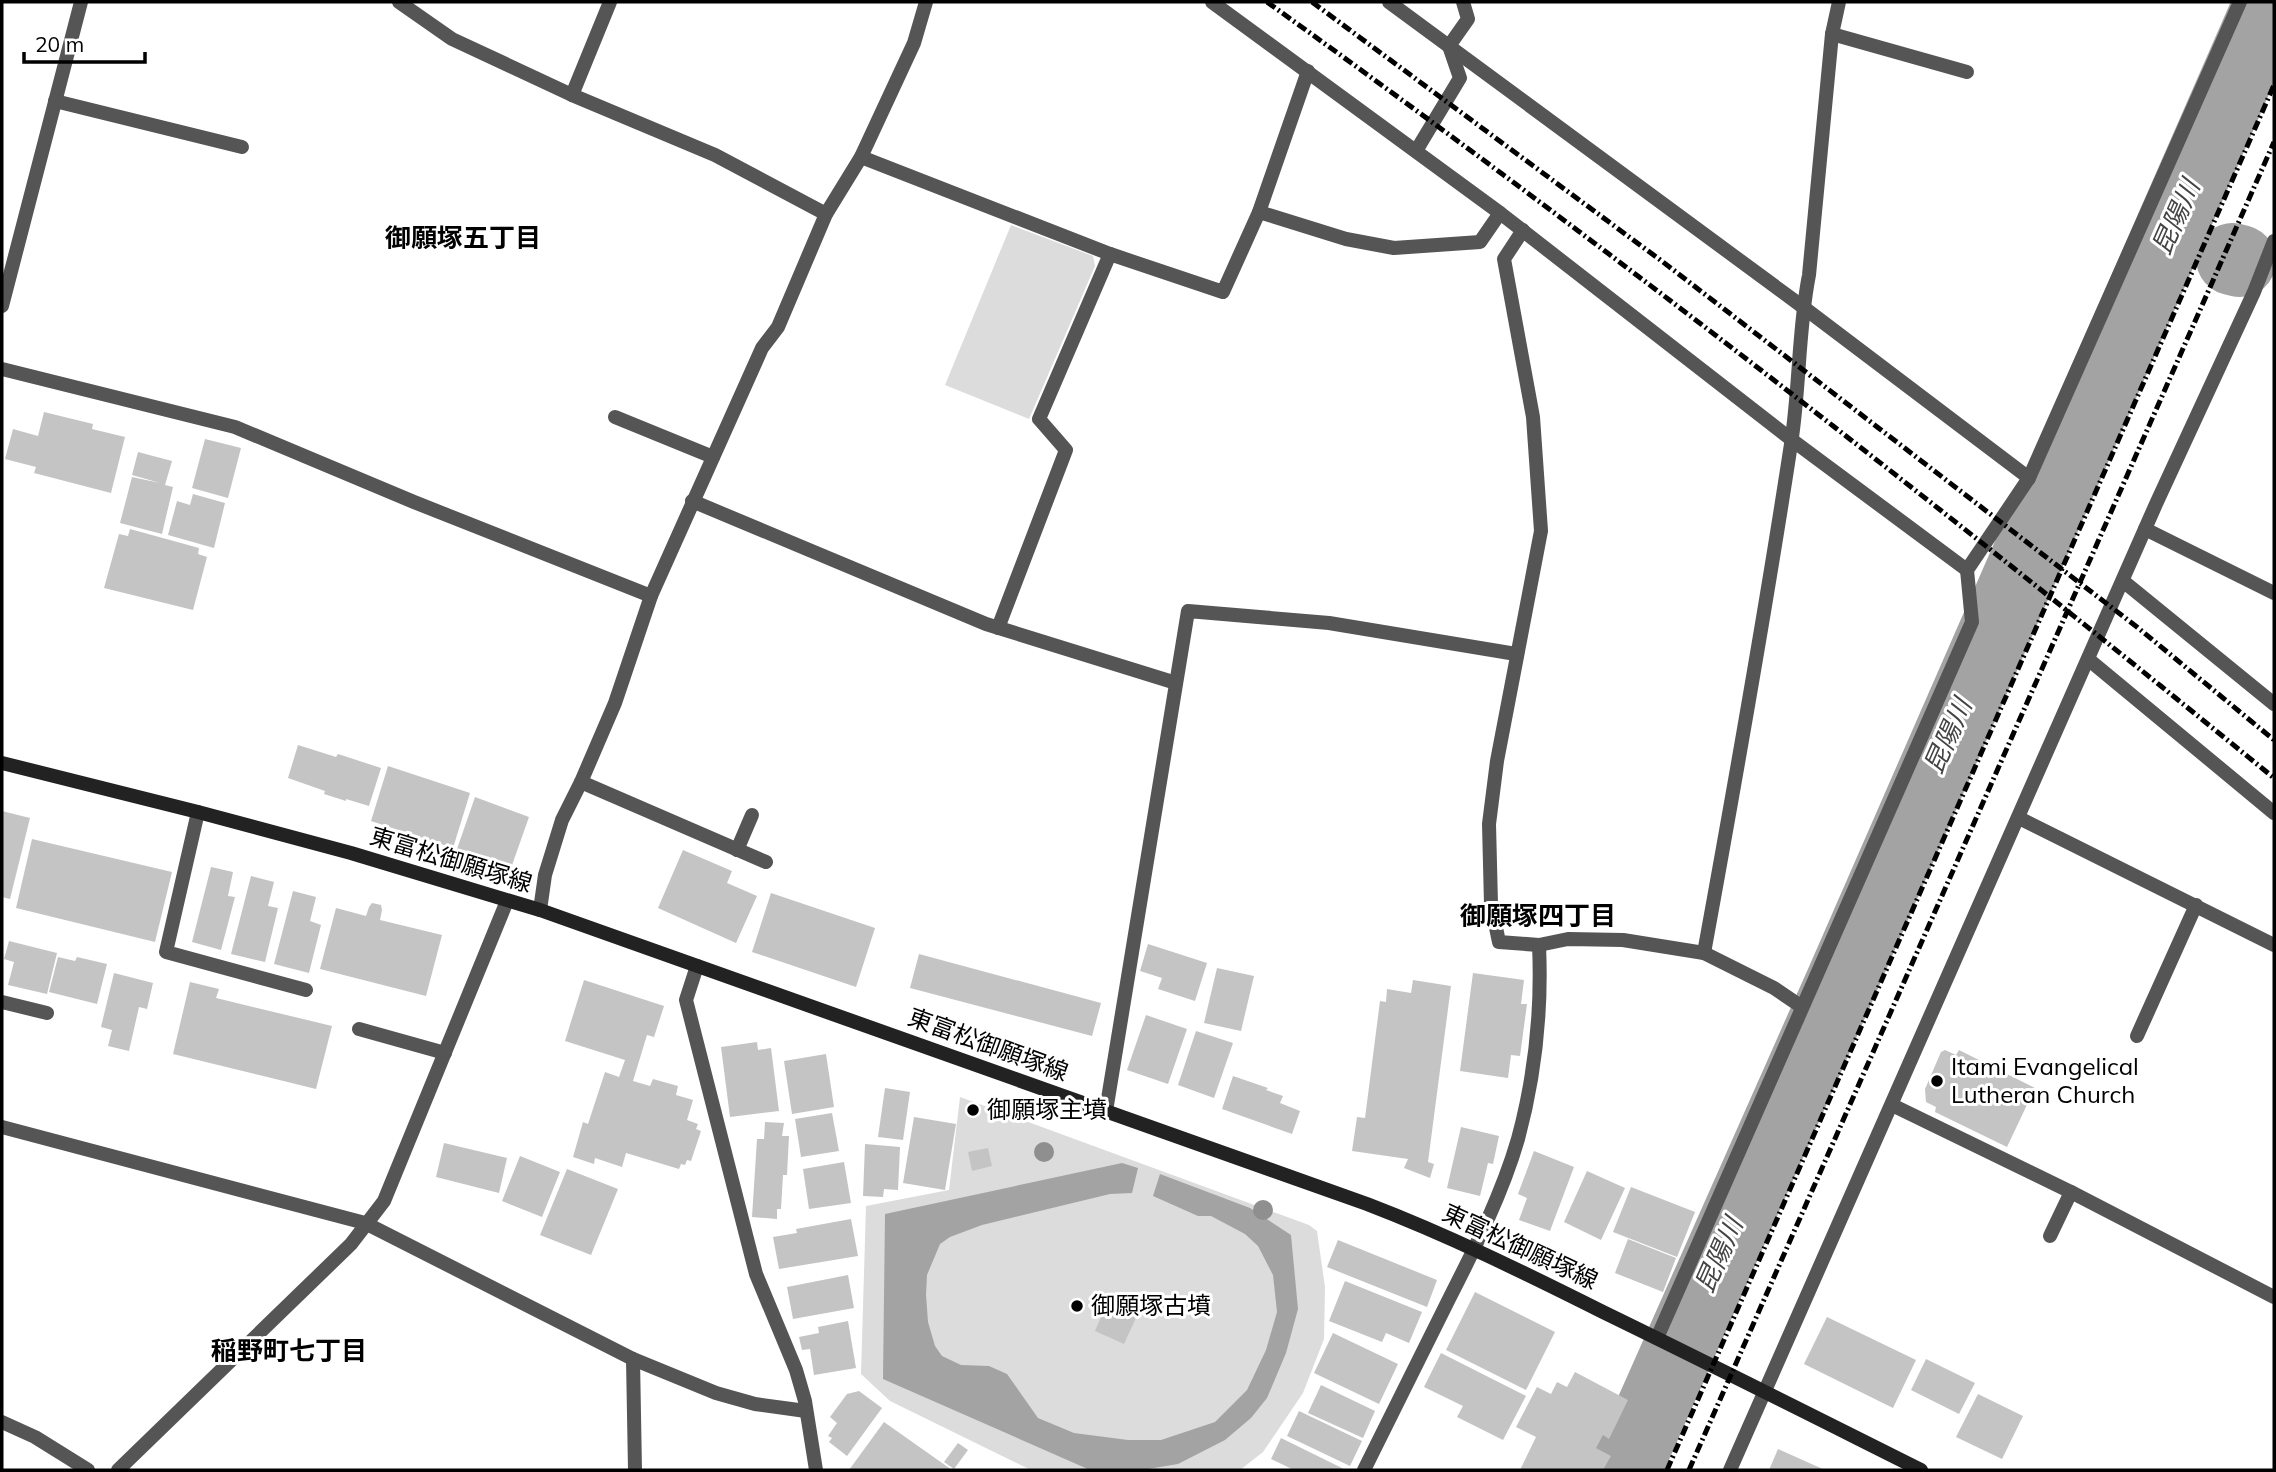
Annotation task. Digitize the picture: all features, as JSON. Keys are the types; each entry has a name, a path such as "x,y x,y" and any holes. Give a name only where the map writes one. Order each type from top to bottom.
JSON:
{"main road":[{"name":"東富松御願塚線","path":"2,763 351,853 540,910 1367,1204 1474,1248 1921,1470"}],"street":[{"path":"2,306 81,2"},
{"path":"399,2 452,39 572,95 715,155 826,214"},
{"path":"572,95 610,2"},
{"path":"540,910 545,875 562,820 615,703 651,596 762,348 778,327 826,214 861,158 914,43 926,2"},
{"path":"1212,2 1523,230 1792,440 1967,570"},
{"path":"1389,2 1803,307 2029,478"},
{"path":"1449,46 1468,19 1463,2"},
{"path":"1704,953 1739,762 1792,440 1832,34 1839,2"},
{"path":"1662,1340 1802,1007 1972,622 1967,570 2029,478 2240,2"},
{"path":"1832,34 1967,72"},
{"path":"1416,151 1460,78 1449,46"},
{"path":"861,158 1110,254 1223,292 1259,212 1308,71"},
{"path":"55,101 242,147"},
{"path":"1259,212 1346,239 1394,248 1480,242 1500,213"},
{"path":"1523,230 1504,258 1533,417 1541,531 1497,761 1489,824 1491,904 1499,942 1539,944 1568,939 1623,940 1704,953 1774,988 1802,1007"},
{"path":"1730,1470 2145,529 2254,292 2274,241"},
{"path":"998,628 1066,450 1039,419 1110,254"},
{"path":"2,369 235,427 651,596"},
{"path":"615,417 713,457"},
{"path":"692,501 998,628 1176,683"},
{"path":"2145,529 2274,593"},
{"path":"2123,582 2274,704"},
{"path":"1106,1111 1188,611 1329,623 1516,654"},
{"path":"2088,659 2274,813"},
{"path":"581,782 766,862"},
{"path":"198,812 166,952 306,990"},
{"path":"737,850 752,815"},
{"path":"2019,818 2274,945"},
{"path":"118,1470 351,1244 384,1201 506,901"},
{"path":"2137,1037 2196,905"},
{"path":"1364,1470 1474,1248 1506,1175 1518,1138 1537,1042 1541,980 1539,944"},
{"path":"697,967 686,1000 756,1274 796,1370 816,1470"},
{"path":"2,1002 47,1013"},
{"path":"359,1029 445,1053"},
{"path":"1892,1105 2071,1192 2274,1297"},
{"path":"2,1127 365,1223 633,1359 716,1393 755,1404 806,1411"},
{"path":"2050,1236 2071,1192"},
{"path":"633,1359 635,1470"},
{"path":"2,1422 34,1437 88,1470"}],"shaded area":[{"path":"1011,225 1093,256 1095,266 1029,419 945,385"},
{"path":"960,1097 1309,1225 1317,1231 1325,1287 1324,1339 1303,1393 1263,1452 1240,1470 1031,1470 890,1401 861,1374 866,1206 949,1190"},
{"path":"1122,1163 1138,1168 1132,1193 1110,1194 982,1225 950,1237 940,1244 927,1275 926,1295 928,1322 935,1346 942,1356 961,1365 989,1366 1007,1374 1038,1418 1074,1433 1128,1440 1161,1440 1215,1422 1247,1390 1266,1350 1277,1312 1273,1275 1258,1246 1245,1234 1211,1216 1198,1216 1153,1196 1160,1174 1250,1208 1291,1235 1298,1309 1286,1353 1267,1398 1251,1418 1225,1440 1178,1464 1142,1470 1090,1470 883,1379 885,1214"}],"building":[{"path":"44,412 93,424 92,429 125,437 111,493 34,473 36,467 5,459 13,429 38,436"},
{"path":"205,439 241,448 228,498 192,488"},
{"path":"138,452 172,461 165,485 173,487 162,534 120,523 132,477 160,483 132,475"},
{"path":"193,494 225,503 214,548 168,535 177,501 190,505"},
{"path":"130,529 199,548 198,554 207,557 193,610 104,588 119,534 128,536"},
{"path":"298,745 381,768 369,806 324,794 325,791 288,778"},
{"path":"388,766 470,793 453,848 371,821"},
{"path":"475,797 529,817 511,868 457,849"},
{"path":"2,811 30,818 10,899 2,897"},
{"path":"32,839 172,872 155,942 16,908"},
{"path":"683,850 732,871 727,883 757,896 736,943 658,908"},
{"path":"211,867 233,872 228,896 235,897 221,950 192,942"},
{"path":"251,876 274,882 268,906 278,908 265,962 231,954"},
{"path":"293,891 316,897 310,921 321,925 309,973 274,964"},
{"path":"771,893 875,928 856,987 752,952"},
{"path":"372,903 381,905 380,920 442,935 426,996 320,969 336,908 366,916"},
{"path":"9,941 57,953 47,994 8,985 14,962 4,959"},
{"path":"1148,944 1207,963 1195,1001 1158,989 1162,978 1140,971"},
{"path":"919,954 1101,1003 1092,1036 910,988"},
{"path":"58,957 75,961 77,957 107,964 97,1004 49,992"},
{"path":"1217,968 1254,976 1241,1031 1204,1023"},
{"path":"114,973 153,983 147,1009 139,1007 129,1051 108,1046 112,1030 101,1027"},
{"path":"1473,973 1524,980 1521,1004 1527,1004 1520,1056 1511,1055 1508,1078 1460,1071"},
{"path":"584,980 664,1006 654,1037 647,1035 633,1081 650,1086 653,1079 678,1086 676,1095 693,1100 687,1120 698,1124 696,1129 701,1131 691,1161 687,1160 685,1165 681,1164 679,1169 626,1153 622,1167 595,1158 594,1164 573,1157 583,1122 588,1124 605,1072 619,1077 625,1060 565,1041"},
{"path":"1413,980 1451,986 1428,1162 1434,1164 1430,1178 1404,1168 1408,1159 1352,1151 1357,1117 1365,1118 1380,1001 1386,1002 1387,989 1411,993"},
{"path":"190,982 219,989 216,998 332,1026 316,1089 173,1054"},
{"path":"1146,1015 1187,1029 1168,1084 1127,1070"},
{"path":"1196,1031 1233,1043 1214,1098 1178,1085"},
{"path":"757,1042 758,1050 771,1048 779,1111 730,1117 721,1047"},
{"path":"1945,1050 1956,1055 1959,1050 2035,1088 2007,1147 1935,1112 1936,1107 1926,1102 1925,1089 1941,1052"},
{"path":"826,1054 834,1107 792,1114 784,1061"},
{"path":"1233,1076 1268,1088 1266,1090 1283,1096 1280,1103 1300,1111 1292,1134 1222,1109"},
{"path":"885,1088 910,1092 903,1140 878,1137"},
{"path":"832,1113 839,1151 801,1157 795,1119"},
{"path":"914,1117 956,1124 945,1190 903,1183"},
{"path":"765,1122 784,1123 782,1136 789,1136 787,1175 783,1175 781,1209 777,1209 777,1219 752,1217 757,1139 764,1139"},
{"path":"1461,1127 1499,1136 1493,1164 1488,1163 1480,1196 1447,1188"},
{"path":"444,1143 507,1158 499,1193 436,1177"},
{"path":"865,1144 900,1147 898,1190 884,1189 883,1197 863,1196"},
{"path":"988,1148 992,1166 972,1171 968,1152"},
{"path":"1534,1151 1574,1167 1550,1231 1519,1220 1527,1198 1518,1194"},
{"path":"520,1156 560,1172 542,1217 502,1201"},
{"path":"844,1162 851,1203 809,1209 803,1169"},
{"path":"567,1169 618,1189 591,1255 540,1235"},
{"path":"1587,1171 1625,1188 1601,1240 1564,1222"},
{"path":"1631,1187 1695,1212 1677,1257 1613,1232"},
{"path":"851,1219 858,1256 779,1269 773,1237 797,1233 796,1229"},
{"path":"1628,1239 1676,1258 1663,1292 1615,1273"},
{"path":"1338,1240 1437,1280 1427,1307 1327,1267"},
{"path":"848,1275 854,1308 793,1319 787,1287"},
{"path":"1345,1281 1422,1312 1409,1343 1386,1333 1382,1342 1329,1321"},
{"path":"1475,1292 1555,1332 1526,1390 1446,1350"},
{"path":"1118,1294 1136,1301 1134,1306 1140,1309 1124,1344 1095,1331 1110,1296 1116,1299"},
{"path":"1827,1317 1916,1360 1893,1408 1804,1364"},
{"path":"848,1321 856,1368 814,1375 810,1349 802,1350 799,1337 819,1333 818,1327"},
{"path":"1333,1333 1398,1364 1379,1404 1314,1373"},
{"path":"1441,1353 1526,1396 1503,1440 1457,1417 1463,1406 1424,1387"},
{"path":"1926,1359 1975,1383 1959,1414 1911,1390"},
{"path":"1575,1372 1628,1400 1609,1439 1603,1435 1596,1448 1611,1456 1603,1470 1520,1470 1536,1437 1516,1427 1537,1387 1551,1394 1557,1382 1567,1387"},
{"path":"1321,1385 1375,1411 1363,1438 1308,1413"},
{"path":"859,1391 882,1408 847,1456 829,1442 832,1438 828,1436 837,1423 830,1417 847,1394"},
{"path":"1978,1394 2023,1416 2002,1459 1956,1437"},
{"path":"1299,1411 1362,1441 1350,1466 1287,1436"},
{"path":"884,1422 952,1470 849,1470"},
{"path":"1281,1438 1346,1470 1294,1470 1271,1459"},
{"path":"958,1443 968,1450 954,1469 944,1462"},
{"path":"1778,1449 1825,1470 1769,1470"}],"waterway":[{"name":"昆陽川","path":"1625,1470 2270,2"},
{"path":"2232,259 2240,261"}],"railway":[{"path":"1267,2 1396,95 1777,382 2027,578 2274,778"},
{"path":"1312,2 1663,262 2137,627 2274,740"},
{"path":"1667,1470 2274,85"},
{"path":"1689,1470 2274,142"}],"place":[{"name":"Itami Evangelical Lutheran Church","path":"1937,1081"},
{"name":"御願塚主墳","path":"973,1110"},
{"name":"御願塚古墳","path":"1077,1306"}],"district":[{"name":"御願塚五丁目","path":"463,238"},
{"name":"御願塚四丁目","path":"1538,916"},
{"name":"稲野町七丁目","path":"289,1351"}]}
